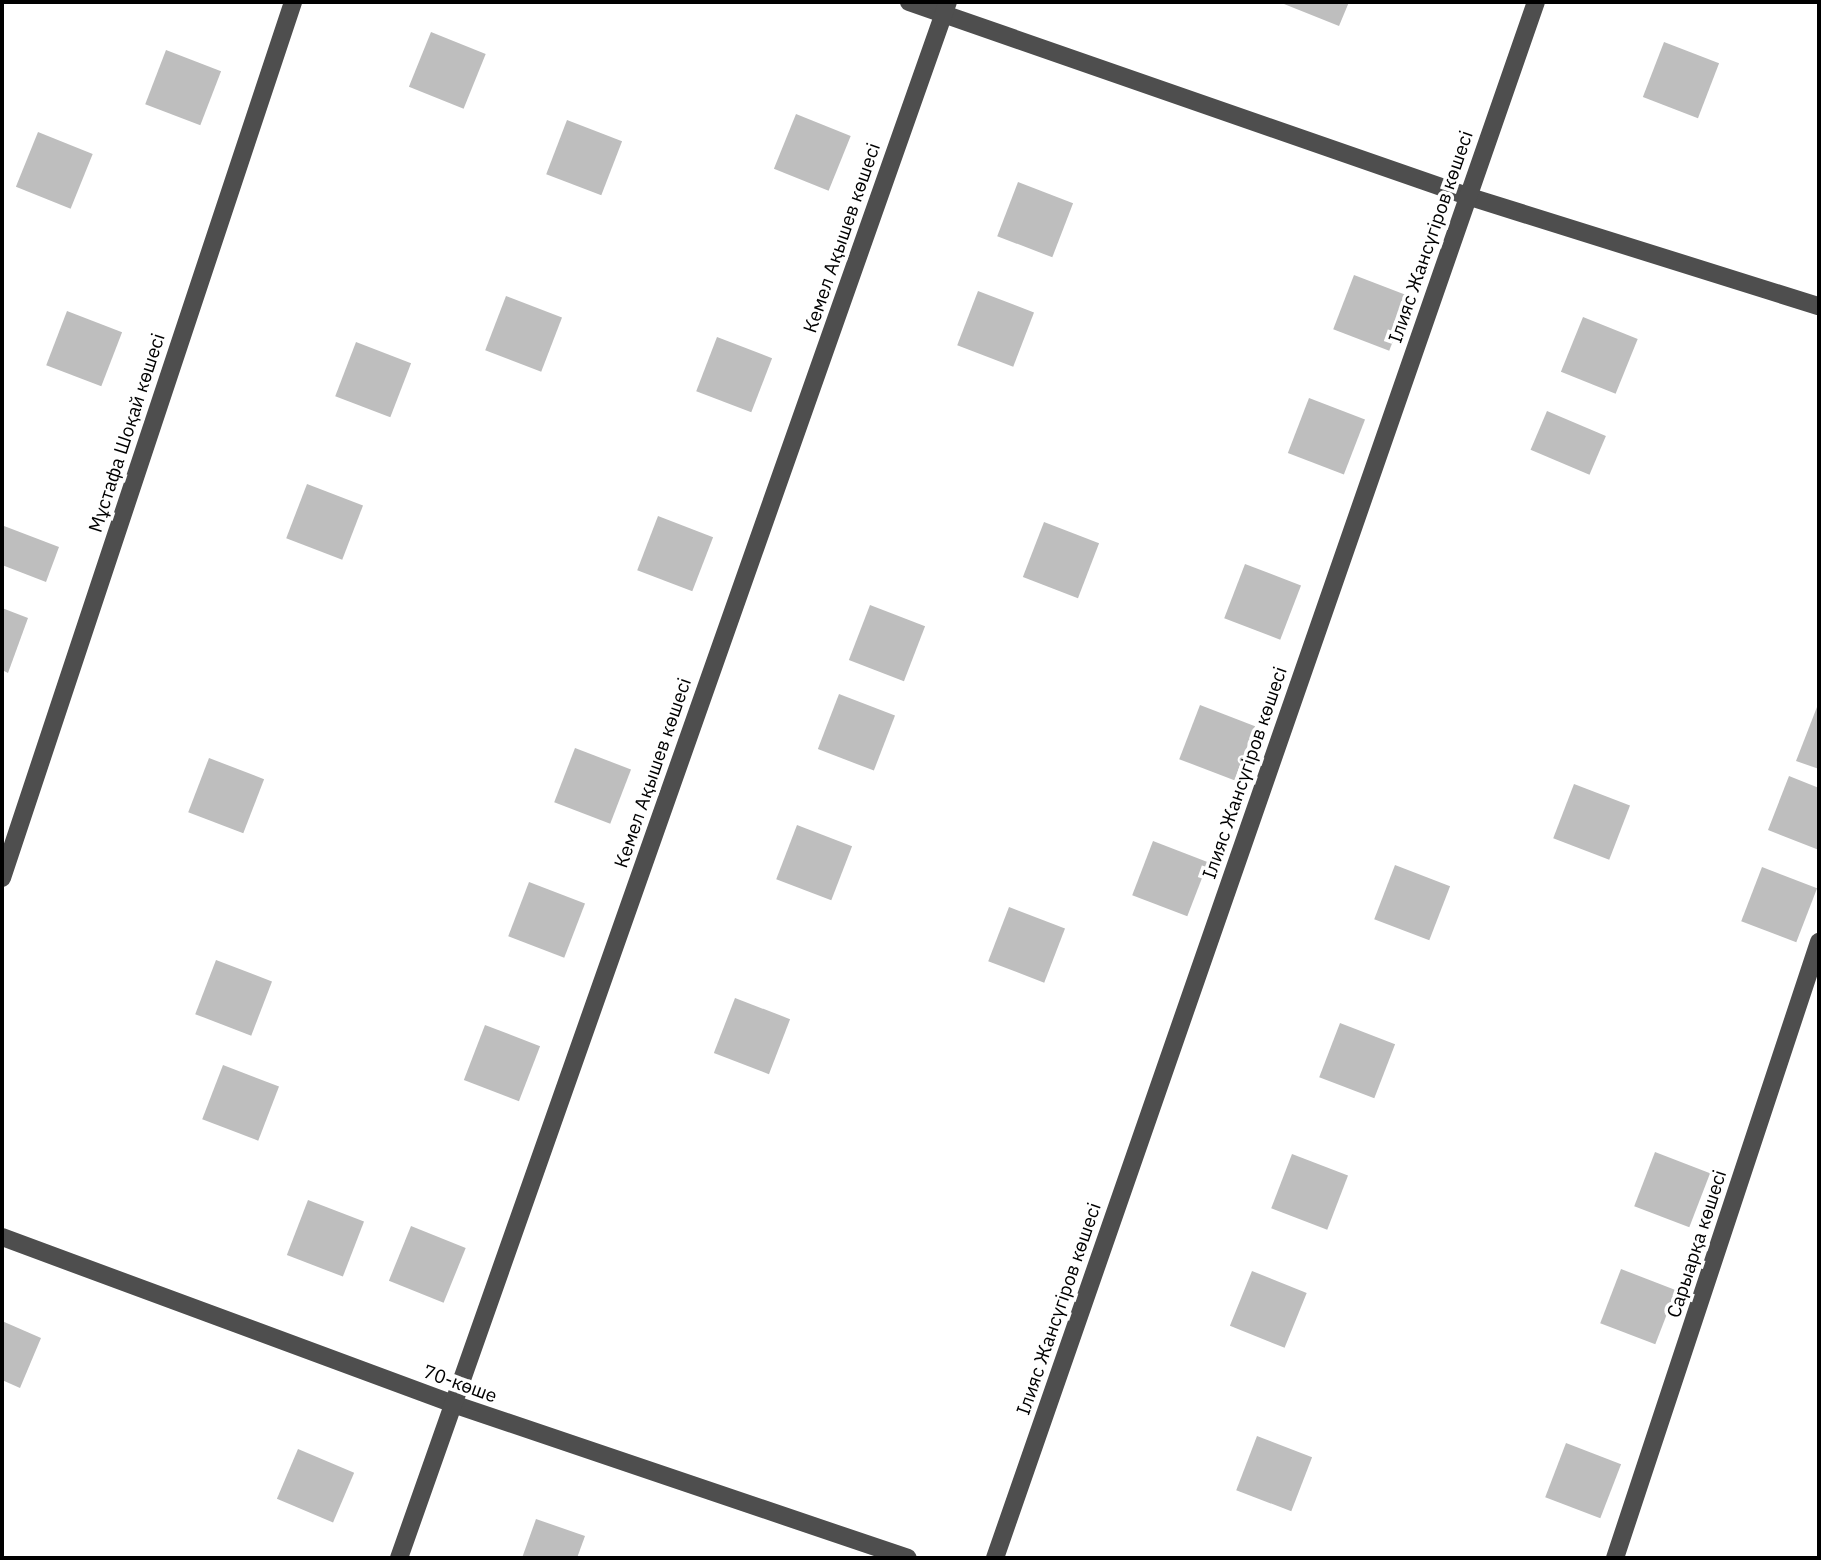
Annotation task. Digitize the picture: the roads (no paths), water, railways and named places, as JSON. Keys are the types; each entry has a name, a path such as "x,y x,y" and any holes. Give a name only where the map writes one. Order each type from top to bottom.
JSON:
{"street":[{"name":"Мұстафа Шоқай көшесі","path":"2,878 293,2"},
{"path":"909,2 946,9 1467,195 1819,306"},
{"name":"Ілияс Жансүгіров көшесі","path":"995,1558 1536,2"},
{"name":"Кемел Ақышев көшесі","path":"399,1558 946,9"},
{"name":"Сарыарқа көшесі","path":"1615,1558 1819,942"},
{"name":"70-көше","path":"2,1237 453,1404 908,1558"}]}
